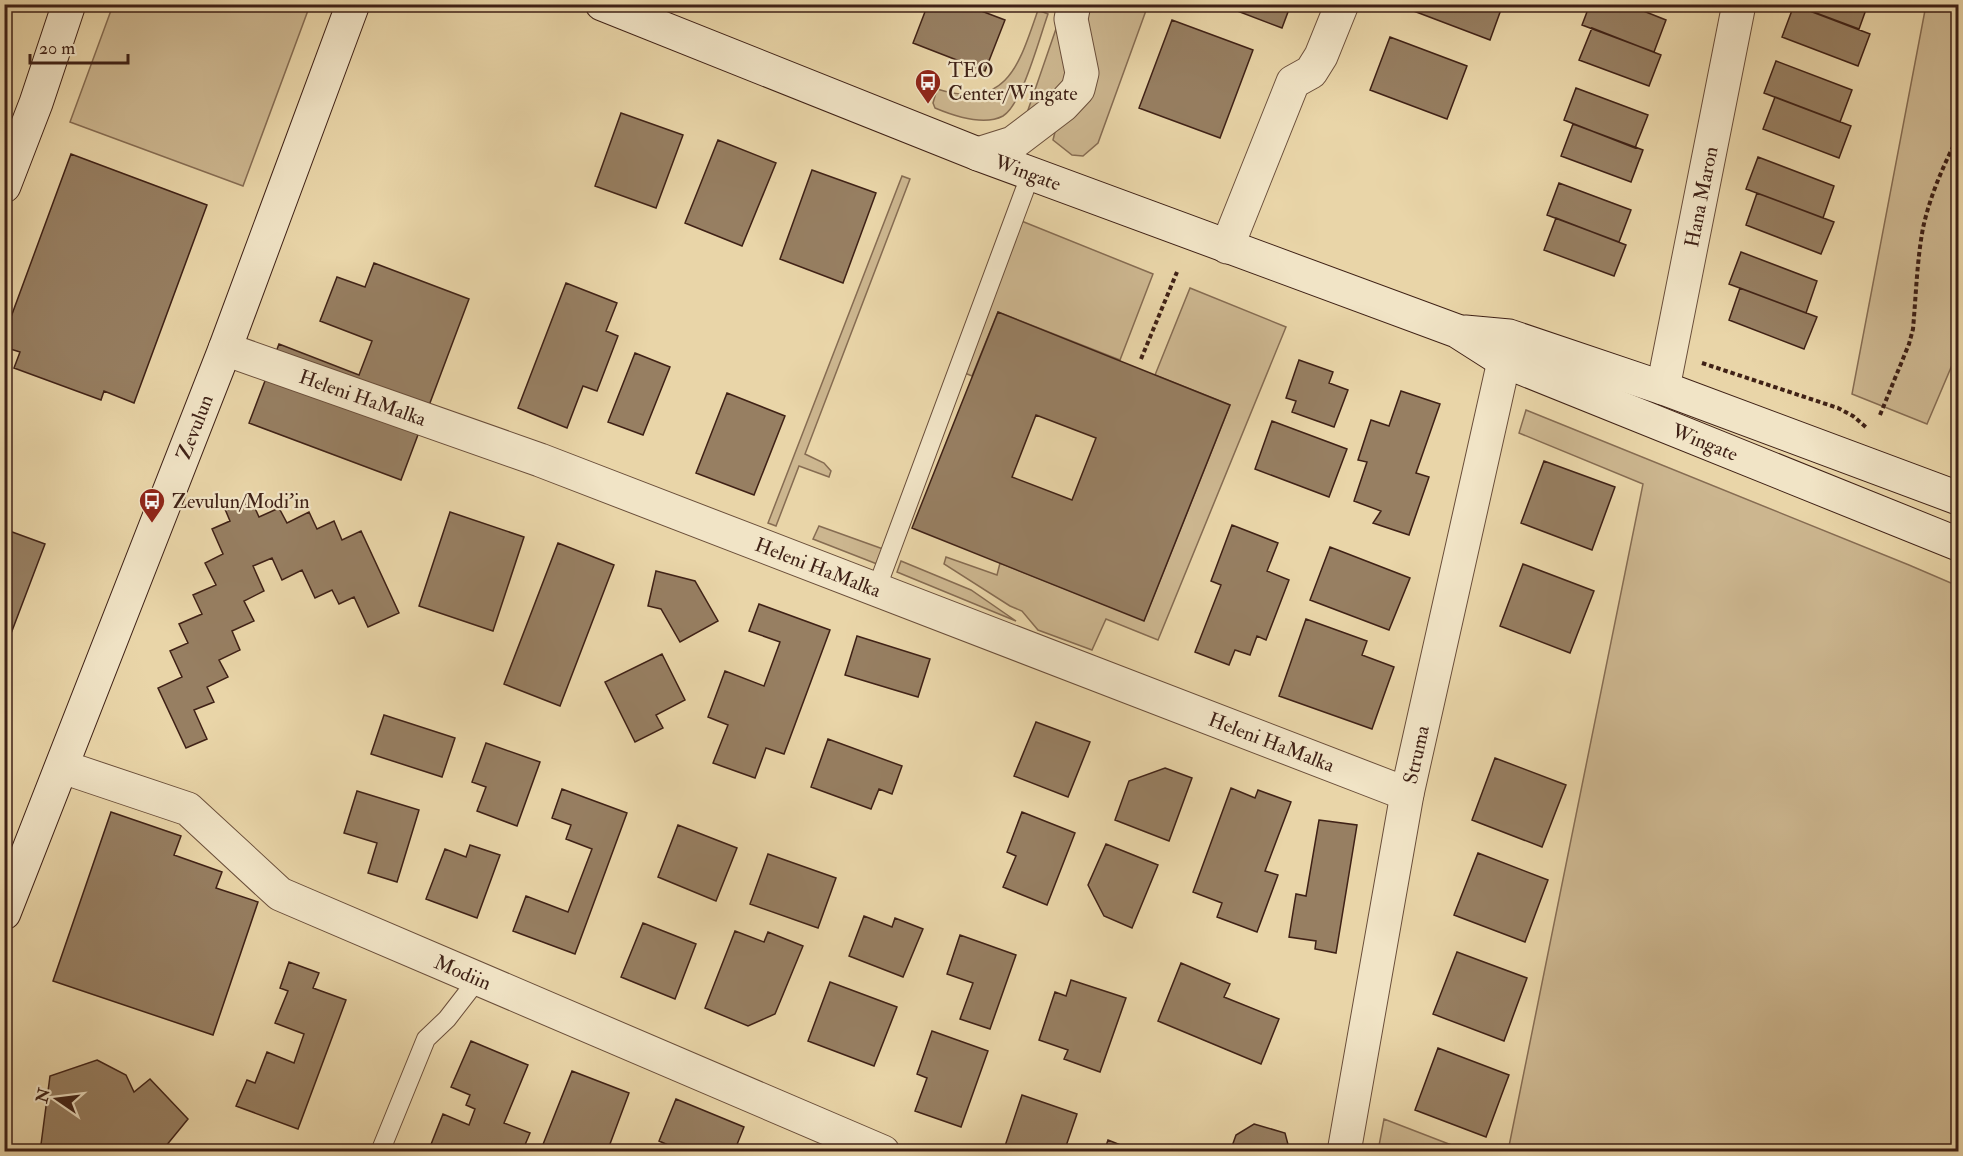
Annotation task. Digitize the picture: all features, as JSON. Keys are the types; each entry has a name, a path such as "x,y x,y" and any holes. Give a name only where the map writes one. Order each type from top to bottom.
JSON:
{"street":[{"path":"5,182 36,103 69,4"},
{"name":"Wingate","path":"602,4 978,154 1457,331 1504,361 1959,544"},
{"path":"978,154 1013,143 1063,105 1078,89 1082,73 1071,19 1074,4"},
{"path":"1227,247 1293,82 1311,72 1321,56 1342,4"},
{"name":"Hana Maron","path":"1664,388 1739,4"},
{"name":"Zevulun","path":"4,913 225,349 354,9"},
{"name":"Wingate","path":"1457,331 1509,336 1664,388 1959,498"},
{"name":"Heleni HaMalka","path":"225,349 540,460 1407,794"},
{"name":"Struma","path":"1344,1152 1407,794 1504,361"},
{"path":"1928,532 1959,557"},
{"name":"Modiin","path":"63,767 188,809 280,894 883,1152"}],"lane":[{"path":"876,590 1031,173"},
{"path":"380,1152 426,1040 447,1019 478,979"}],"path":[{"path":"1880,415 1913,329 1923,229 1929,204 1946,160 1959,137"},
{"path":"1141,359 1177,272"}],"shaded area":[{"path":"113,5 310,5 243,186 70,122"},
{"path":"1086,5 1148,5 1098,143 1083,156 1072,155 1053,140"},
{"path":"1926,5 1958,5 1958,351 1927,424 1852,394"},
{"path":"1038,10 1048,14 1017,99 1003,116 978,120 960,117 935,108 933,103 937,89 961,94 980,94 995,88 1007,78 1024,49"},
{"path":"1057,26 1068,85 1030,112 1028,110"},
{"path":"902,176 910,179 805,454 824,463 831,471 829,477 799,466 776,526 768,523"},
{"path":"1019,220 1153,274 1120,360 998,312 972,376 960,371"},
{"path":"1190,288 1286,327 1158,640 1106,619 1092,650 1038,630 1022,611 1010,606 944,564 946,557 997,575 1000,563 1144,620 1230,405 1155,375"},
{"path":"1526,410 1958,586 1958,1151 1508,1151 1643,484 1519,433"},
{"path":"819,526 883,549 877,564 813,539"},
{"path":"901,561 971,590 1016,621 897,572"},
{"path":"1384,1119 1467,1151 1378,1151"}],"building":[{"path":"928,4 963,4 1005,20 985,71 913,43"},
{"path":"1219,4 1291,4 1282,28"},
{"path":"1413,4 1503,4 1490,40 1411,10"},
{"path":"1590,4 1626,4 1666,20 1654,52 1582,25"},
{"path":"1792,4 1868,4 1859,29"},
{"path":"1794,5 1870,34 1858,66 1782,37"},
{"path":"1172,20 1253,50 1220,138 1139,108"},
{"path":"1592,28 1661,55 1649,86 1579,60"},
{"path":"1390,37 1467,66 1447,119 1370,90"},
{"path":"1776,61 1852,90 1840,122 1764,93"},
{"path":"1576,88 1648,115 1635,148 1564,120"},
{"path":"1775,97 1851,126 1839,158 1763,129"},
{"path":"621,113 683,135 656,208 595,186"},
{"path":"1573,124 1643,150 1631,182 1561,156"},
{"path":"718,140 776,163 742,246 685,223"},
{"path":"71,154 207,205 134,403 104,391 101,400 14,368 20,352 4,347 4,336"},
{"path":"1758,157 1834,186 1823,218 1746,189"},
{"path":"812,170 876,193 843,283 780,259"},
{"path":"1559,183 1631,210 1619,242 1547,215"},
{"path":"1757,193 1834,222 1821,254 1746,225"},
{"path":"1556,218 1626,245 1614,276 1544,250"},
{"path":"1741,252 1817,281 1806,313 1729,284"},
{"path":"374,263 469,299 401,480 249,423 279,344 359,375 372,341 320,321 337,277 365,287"},
{"path":"566,283 617,303 606,331 618,336 597,391 583,386 567,428 518,408"},
{"path":"1740,288 1817,317 1804,349 1729,320"},
{"path":"998,312 1230,405 1144,621 912,528","holes":["1036,415 1096,438 1072,500 1012,477"]},
{"path":"635,353 670,367 643,435 608,422"},
{"path":"1299,360 1333,372 1329,383 1348,390 1334,427 1292,412 1296,401 1286,398"},
{"path":"1401,391 1440,404 1416,473 1429,477 1409,535 1373,523 1381,511 1354,501 1367,462 1358,460 1371,420 1389,426"},
{"path":"727,393 785,416 754,495 696,473"},
{"path":"1272,421 1347,449 1329,497 1255,469"},
{"path":"1544,461 1615,487 1592,550 1521,523"},
{"path":"250,497 259,517 279,508 287,523 309,512 317,529 334,521 342,540 361,531 399,613 368,627 354,597 339,604 332,590 315,598 302,570 282,580 272,558 253,566 264,591 244,601 254,621 232,631 240,650 219,660 228,677 207,687 214,702 194,710 207,739 186,748 158,688 182,677 170,651 188,643 179,624 202,614 193,595 216,585 205,563 223,554 212,529 230,521 225,509"},
{"path":"450,512 524,537 493,631 419,606"},
{"path":"1232,525 1278,543 1267,571 1289,580 1266,640 1257,636 1250,655 1235,650 1229,665 1195,652 1221,585 1211,581"},
{"path":"4,529 45,544 4,652"},
{"path":"558,543 614,565 560,706 504,684"},
{"path":"1330,547 1410,578 1389,630 1310,600"},
{"path":"1523,564 1594,591 1570,653 1500,626"},
{"path":"656,571 695,581 718,621 680,642 661,609 648,606"},
{"path":"759,604 830,630 784,754 766,748 755,778 713,763 728,725 708,717 725,671 764,686 780,642 749,631"},
{"path":"1306,619 1367,641 1362,655 1394,667 1372,729 1279,696"},
{"path":"857,636 930,659 918,697 845,675"},
{"path":"662,654 685,700 656,715 663,728 635,742 605,682"},
{"path":"384,715 455,738 442,777 371,754"},
{"path":"1036,722 1090,742 1068,797 1014,776"},
{"path":"828,739 902,766 892,794 879,789 871,809 811,787"},
{"path":"486,743 540,762 517,826 477,811 486,787 472,782"},
{"path":"1495,758 1566,785 1542,847 1472,820"},
{"path":"1165,768 1192,778 1169,841 1115,820 1129,781"},
{"path":"1231,788 1255,798 1258,790 1291,802 1265,871 1278,875 1257,932 1217,917 1222,903 1193,892"},
{"path":"562,789 627,813 575,954 513,931 526,896 568,912 592,849 566,839 571,825 552,818"},
{"path":"357,791 419,810 397,882 368,873 377,843 344,833"},
{"path":"111,812 181,836 174,855 222,872 216,888 258,902 213,1035 53,981"},
{"path":"1022,812 1075,833 1047,905 1003,887 1016,856 1007,852"},
{"path":"1319,820 1357,825 1336,953 1315,949 1316,941 1289,937 1296,894 1306,896"},
{"path":"678,825 737,848 716,901 658,877"},
{"path":"1106,844 1158,865 1132,928 1104,916 1088,885"},
{"path":"470,845 500,855 477,918 426,899 445,849 466,857"},
{"path":"1478,853 1548,880 1525,942 1454,915"},
{"path":"768,854 836,878 818,928 750,904"},
{"path":"864,916 892,927 895,918 923,929 903,977 849,956"},
{"path":"643,923 696,944 675,999 621,977"},
{"path":"735,931 764,942 768,932 803,946 775,1014 748,1026 705,1008"},
{"path":"960,935 1016,955 990,1029 960,1019 973,983 947,974"},
{"path":"1457,952 1527,978 1504,1041 1433,1014"},
{"path":"289,962 319,973 313,988 346,1000 298,1129 236,1106 247,1080 255,1083 267,1052 294,1063 304,1034 275,1023 288,991 280,988"},
{"path":"1181,963 1230,984 1224,997 1279,1019 1261,1064 1158,1021"},
{"path":"1071,980 1126,998 1100,1072 1064,1059 1068,1050 1039,1040 1055,992 1066,996"},
{"path":"830,982 897,1007 874,1066 808,1041"},
{"path":"932,1031 988,1051 961,1127 915,1111 927,1078 917,1074"},
{"path":"471,1041 528,1065 504,1123 530,1133 522,1152 428,1152 443,1114 469,1125 475,1109 466,1105 470,1095 451,1087"},
{"path":"1438,1048 1509,1075 1486,1137 1415,1110"},
{"path":"97,1060 126,1075 134,1092 150,1079 188,1119 161,1152 40,1152 50,1076"},
{"path":"572,1071 629,1093 607,1152 540,1152"},
{"path":"1022,1095 1077,1114 1064,1152 1023,1152 1005,1146"},
{"path":"676,1099 744,1127 734,1152 684,1152 659,1141"},
{"path":"1254,1124 1285,1133 1290,1152 1230,1152 1236,1135"},
{"path":"1108,1140 1138,1152 1104,1152"}],"place":[{"name":"TEO Center/Wingate","path":"928,105"},
{"name":"Zevulun/Modi'in","path":"152,524"}]}
